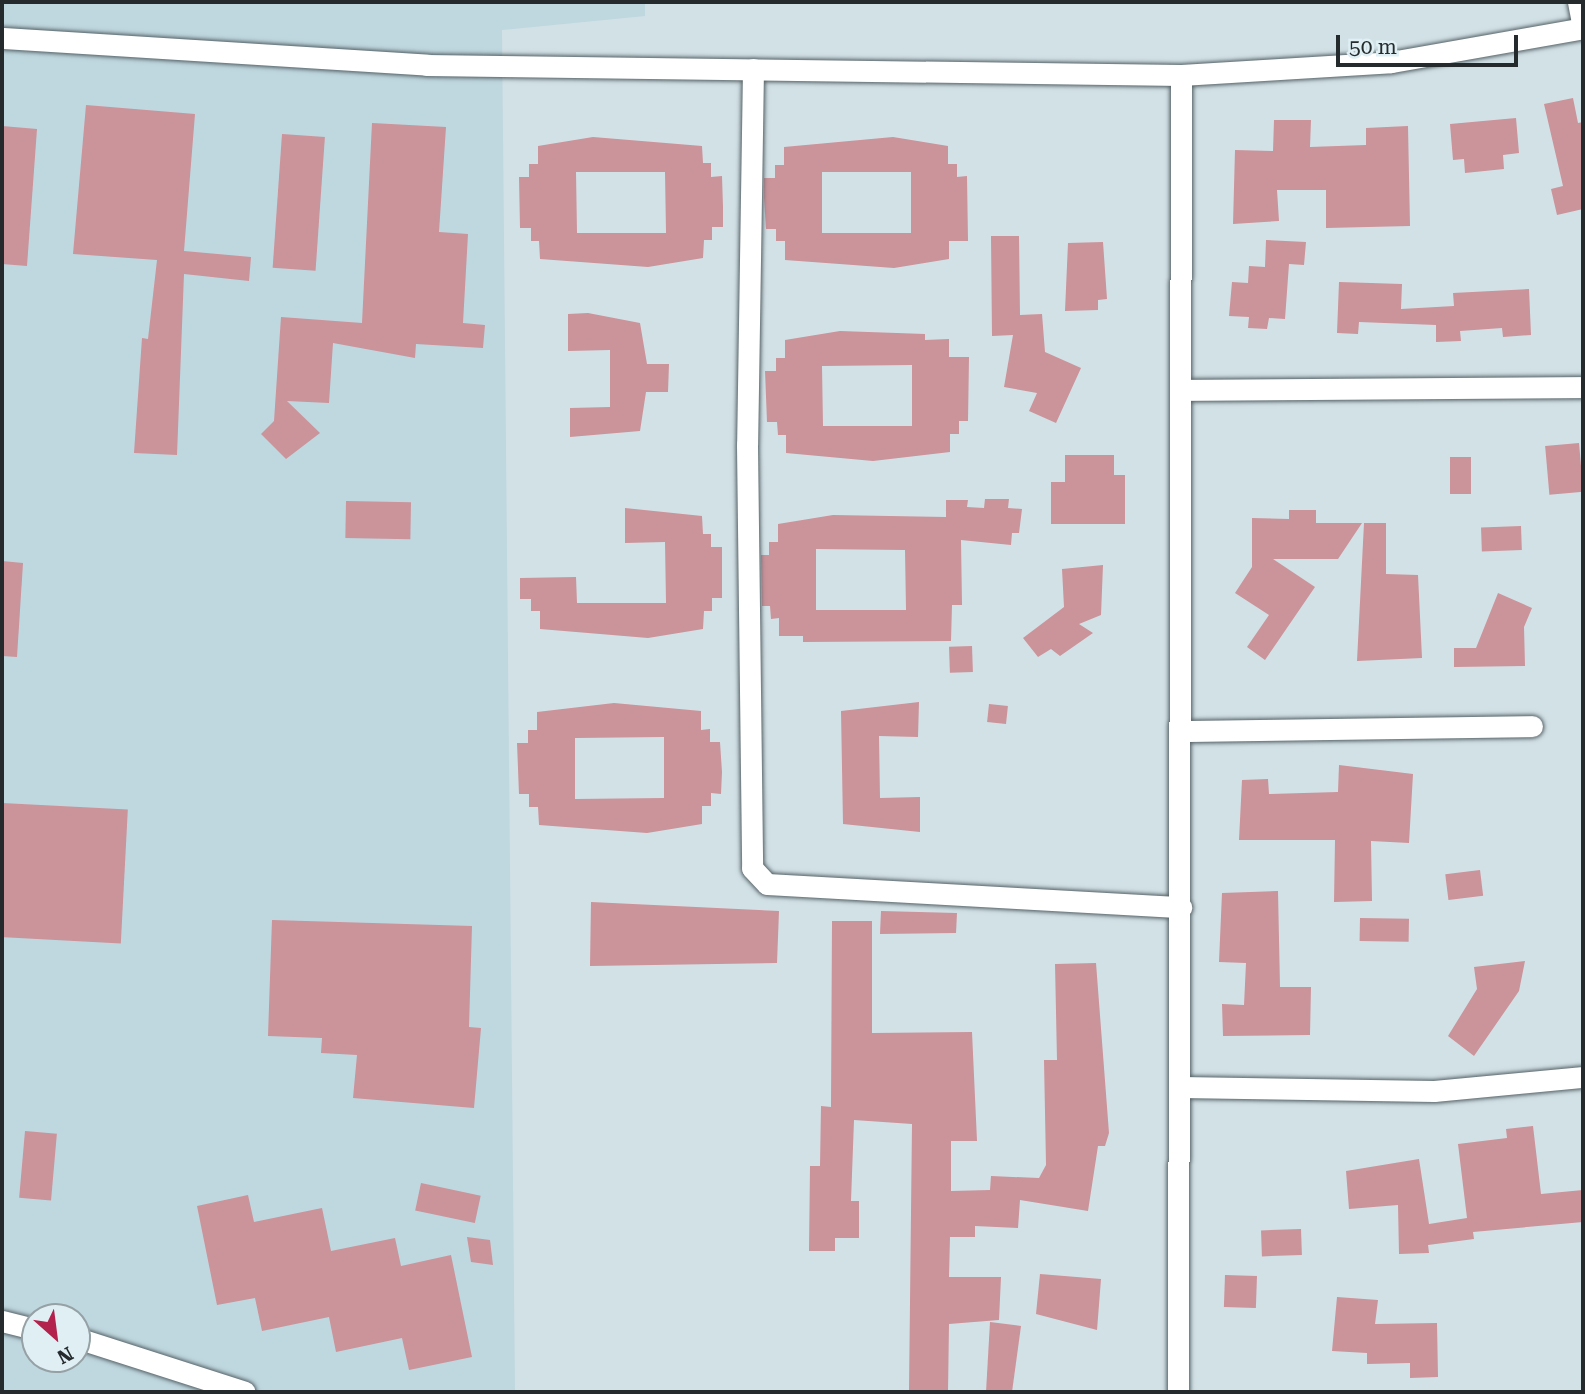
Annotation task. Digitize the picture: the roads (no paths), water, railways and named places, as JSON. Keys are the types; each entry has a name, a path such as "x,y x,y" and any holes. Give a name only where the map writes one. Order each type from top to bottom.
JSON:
{"street":[{"path":"2,38 426,65 1181,75 1391,62 1583,28 1578,2"},
{"path":"753,69 747,445 752,868 767,884 1181,907"},
{"path":"1178,1392 1181,75"},
{"path":"1180,390 1583,387"},
{"path":"1181,731 1532,726"},
{"path":"1180,1087 1434,1091 1583,1077"},
{"path":"2,1321 21,1326"},
{"path":"91,1342 245,1392"}]}
